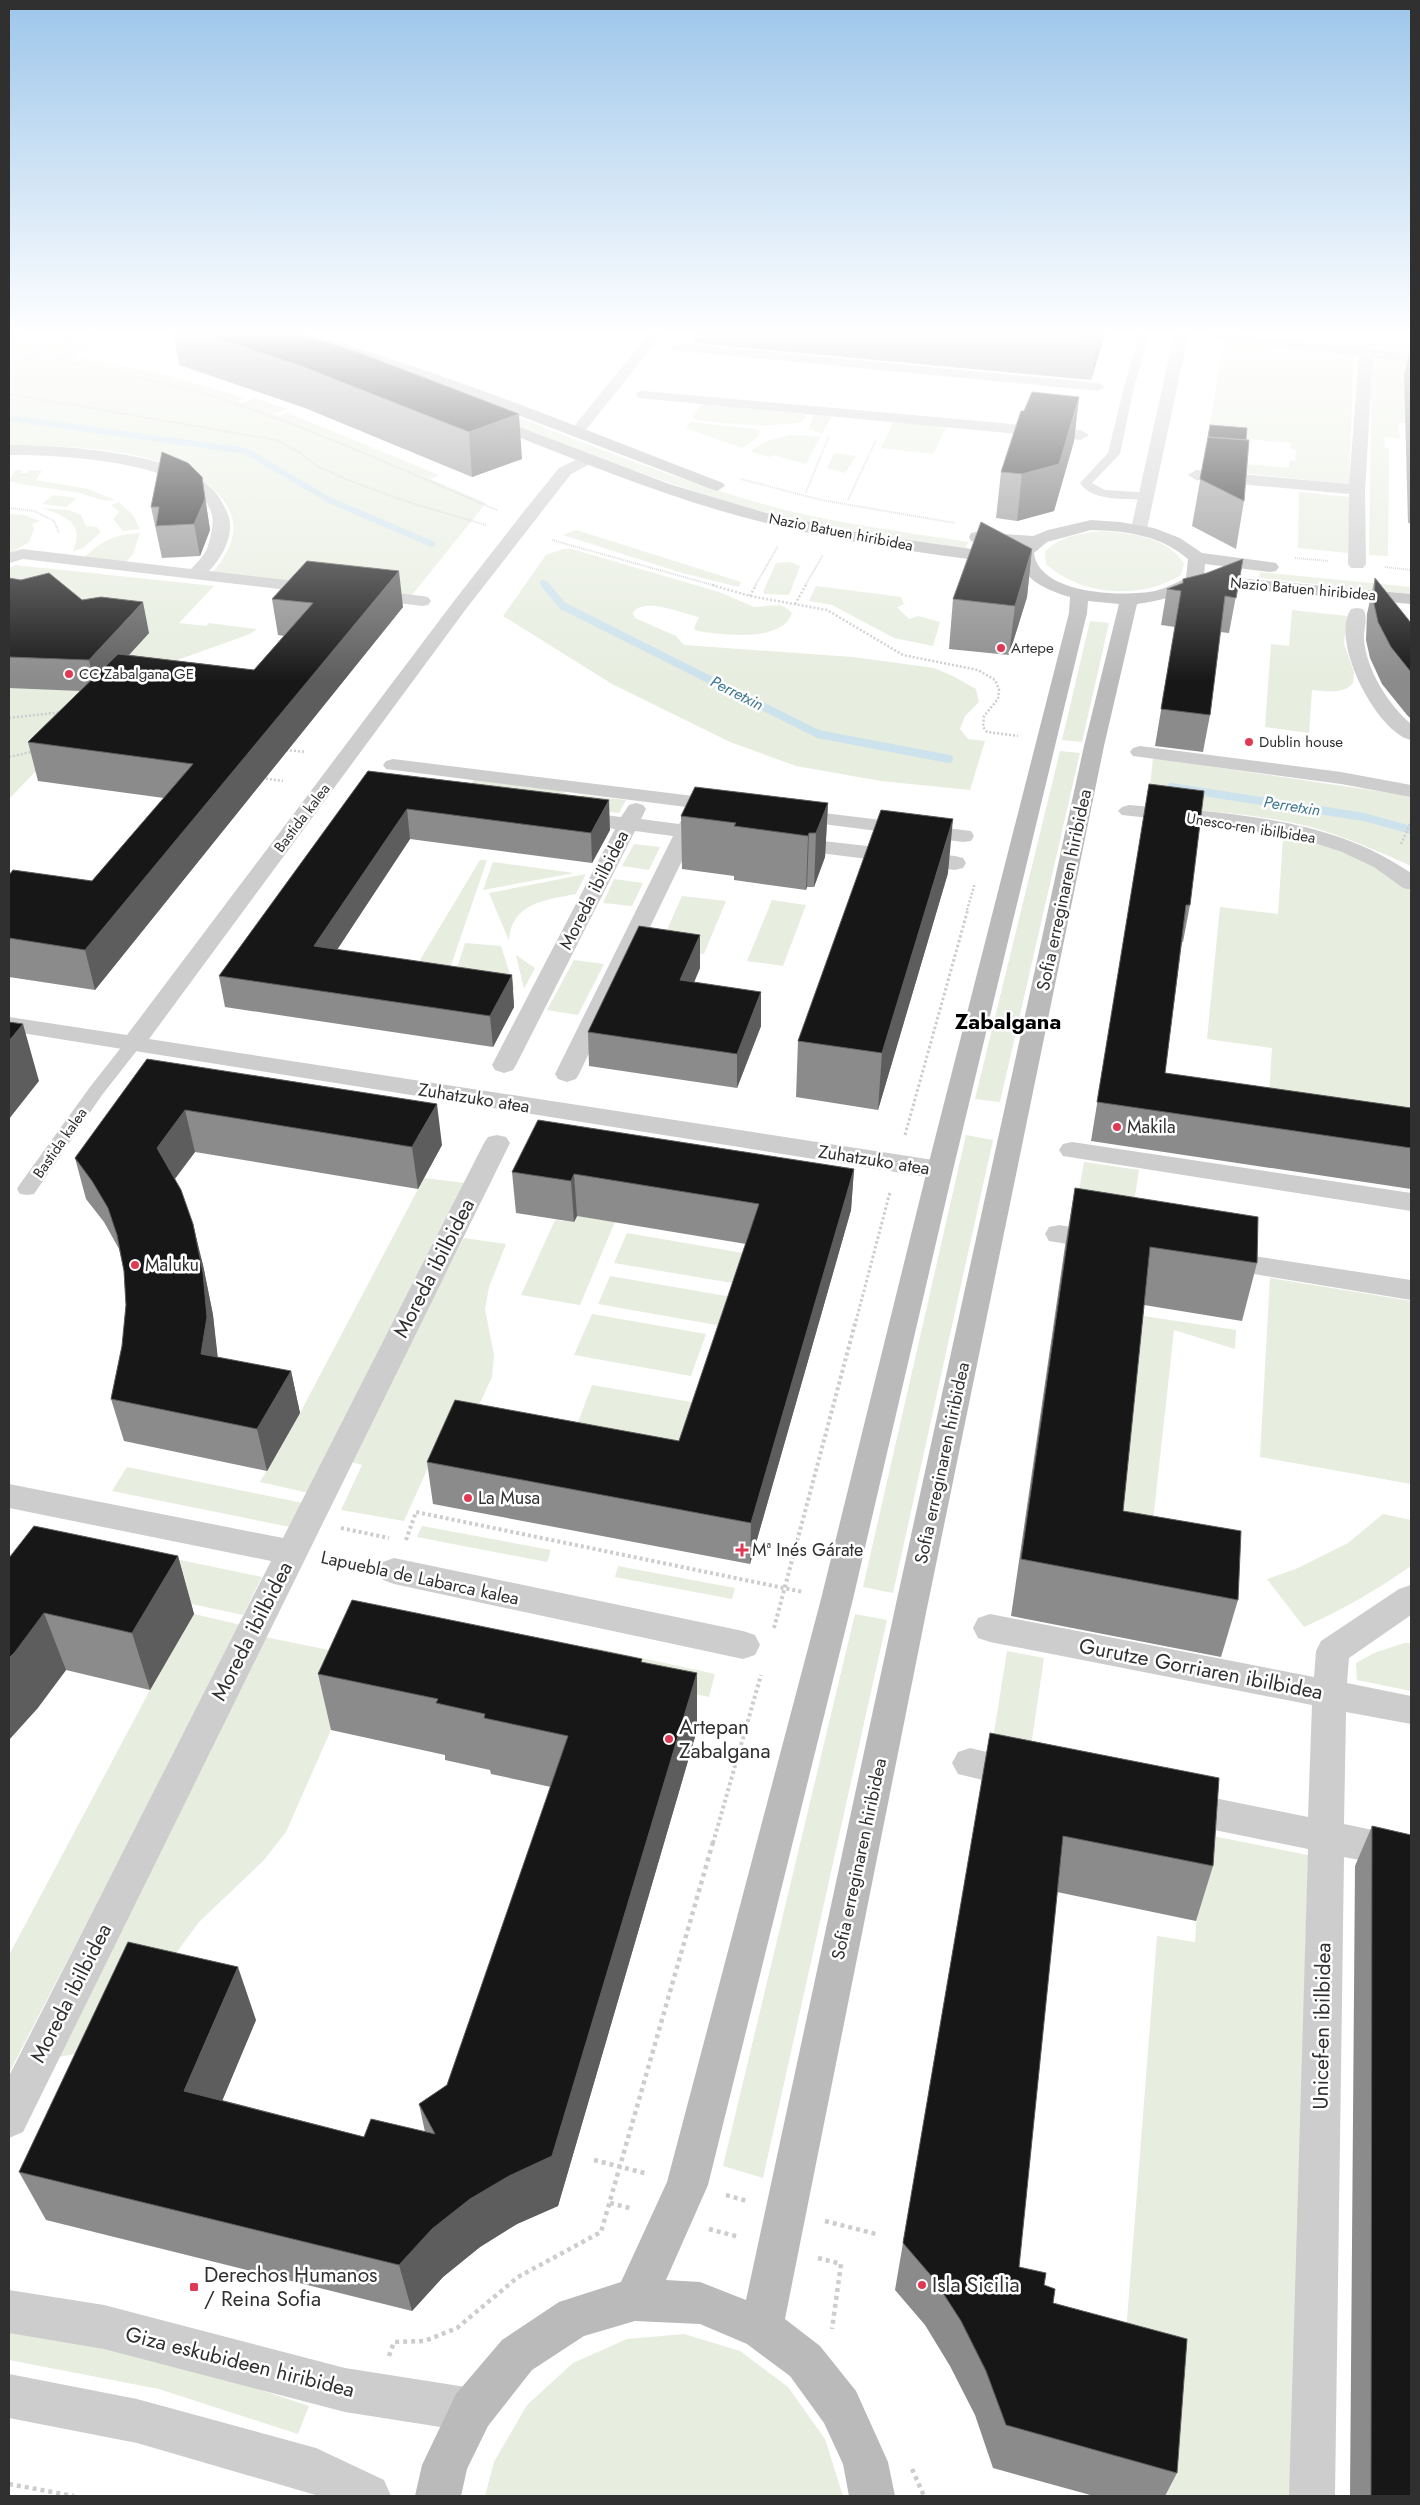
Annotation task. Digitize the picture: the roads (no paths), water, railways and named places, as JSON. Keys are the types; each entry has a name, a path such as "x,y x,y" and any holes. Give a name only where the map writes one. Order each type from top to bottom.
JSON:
{"main road":[{"name":"Nazio Batuen hiribidea","path":"562,448 672,490 726,507 796,524 889,543 1026,561"},
{"path":"617,448 730,489"},
{"path":"1091,525 1139,529 1165,536 1185,546 1197,558 1195,580 1169,593 1129,599 1080,594 1047,581 1035,574 1026,561 1029,547 1049,533 1091,525"},
{"path":"962,536 1035,541"},
{"name":"Nazio Batuen hiribidea","path":"1197,558 1290,569"},
{"name":"Nazio Batuen hiribidea","path":"1195,580 1411,599"},
{"path":"635,2300 687,2185 837,1599 940,1170 1078,613 1080,594"},
{"name":"Sofia erreginaren hiribidea","path":"762,2328 785,2210 1094,746 1129,599"},
{"path":"438,2496 445,2465 472,2410 518,2355 574,2318 635,2300 700,2303 762,2328 805,2362 840,2407 865,2462 872,2496"}],"street":[{"path":"1139,529 1157,448"},
{"path":"1356,572 1360,448"},
{"path":"9,450 26,449 110,455 151,464 183,477 205,493 222,511 223,530 217,550 195,575"},
{"name":"Bastida kalea","path":"133,1044 501,552 565,471 588,458"},
{"path":"1196,474 1357,490"},
{"path":"9,558 22,554 422,601"},
{"path":"1357,612 1355,642 1363,670 1379,700 1411,734"},
{"path":"1140,752 1341,778 1411,791"},
{"path":"393,765 963,836"},
{"name":"Moreda ibilbidea","path":"504,1065 643,796"},
{"path":"566,1074 700,803"},
{"name":"Unesco-ren ibilbidea","path":"1129,811 1233,822 1292,832 1345,846 1402,868"},
{"path":"549,815 734,837"},
{"path":"763,840 955,863"},
{"name":"Zuhatzuko atea","path":"9,1024 940,1170"},
{"name":"Moreda ibilbidea","path":"9,2118 497,1143"},
{"path":"1072,1150 1411,1202"},
{"path":"1059,1234 1127,1245"},
{"path":"1196,1256 1411,1290"},
{"path":"9,1496 292,1552"},
{"name":"Lapuebla de Labarca kalea","path":"398,1573 759,1648"},
{"name":"Unicef-en ibilbidea","path":"1312,2496 1329,1694 1333,1651 1411,1598"},
{"name":"Gurutze Gorriaren ibilbidea","path":"990,1628 1411,1710"},
{"path":"970,1763 1047,1779"},
{"path":"1153,1801 1411,1854"},
{"name":"Giza eskubideen hiribidea","path":"9,2311 104,2327 345,2390 472,2410"},
{"path":"9,2396 137,2422 307,2468 368,2496"}],"lane":[{"path":"1115,448 1114,454 1086,483 1089,488 1103,493 1147,496"},
{"name":"Bastida kalea","path":"27,1189 96,1091 133,1044"}],"waterway":[{"name":"Perretxin","path":"224,448 246,451 329,500 432,544"},
{"name":"Perretxin","path":"545,585 563,606 818,734 949,759"},
{"name":"Perretxin","path":"1171,787 1364,817 1411,830"}],"place":[{"name":"Artepe","path":"1001,648"},
{"name":"CC Zabalgana GE","path":"69,674"},
{"name":"Dublin house","path":"1249,742"},
{"name":"Makila","path":"1117,1127"},
{"name":"Maluku","path":"135,1265"},
{"name":"La Musa","path":"468,1498"},
{"name":"Mª Inés Gárate","path":"742,1550"},
{"name":"Artepan Zabalgana","path":"669,1739"},
{"name":"Isla Sicilia","path":"922,2285"},
{"name":"Derechos Humanos / Reina Sofia","path":"194,2287"}],"district":[{"name":"Zabalgana","path":"1008,1021"}]}
